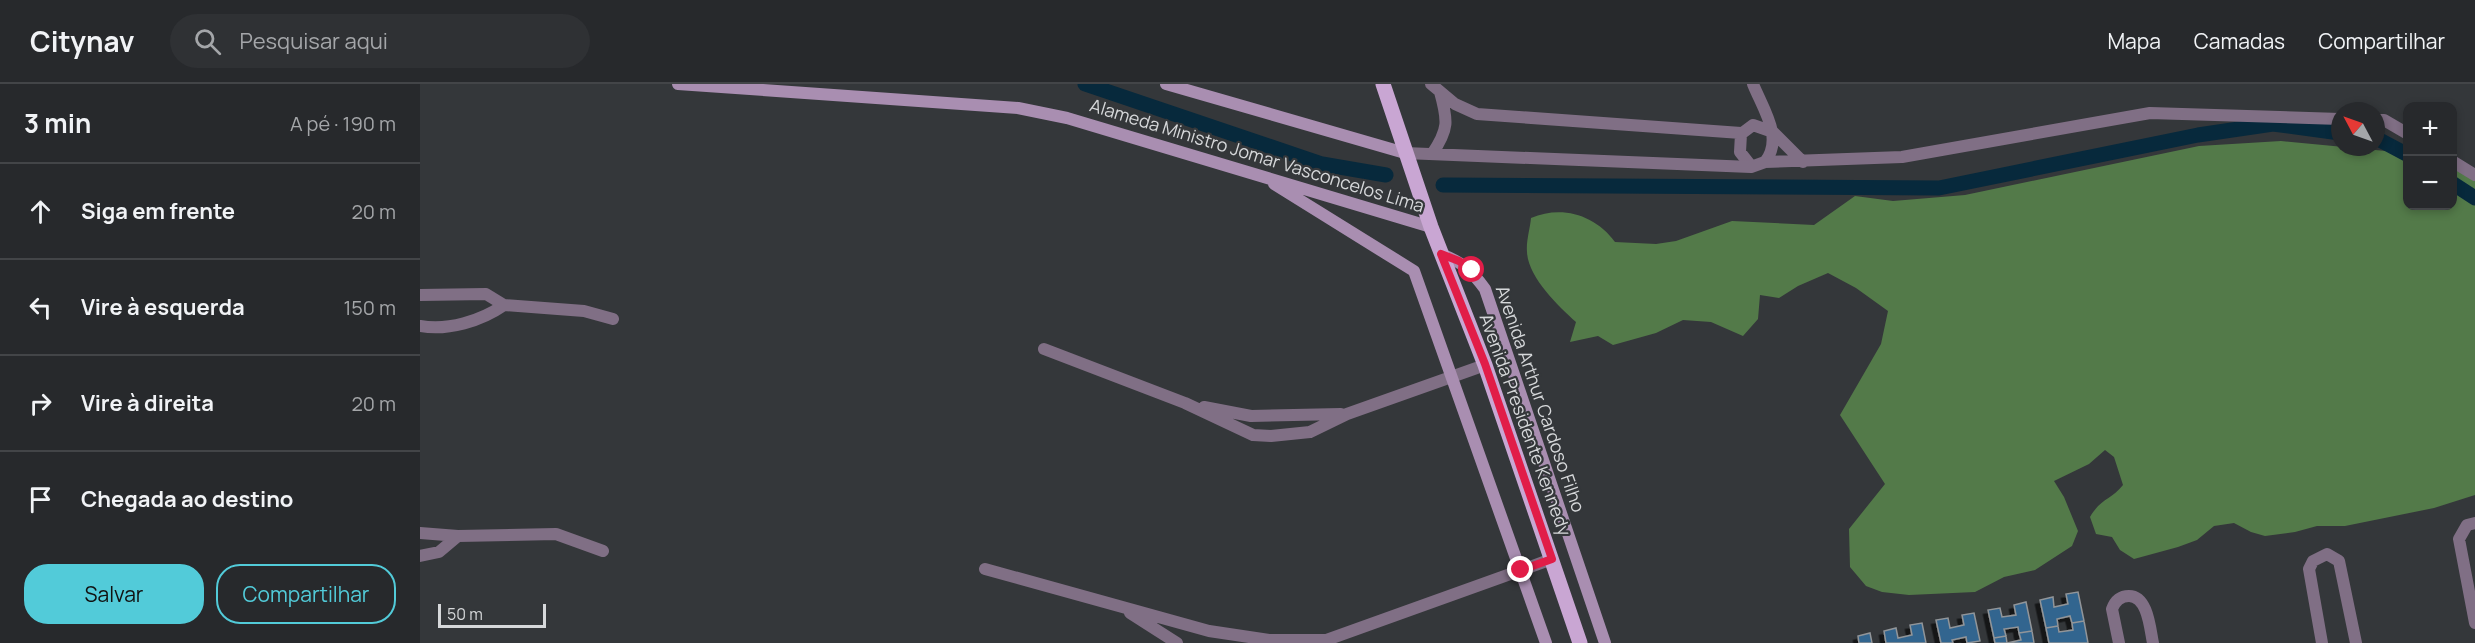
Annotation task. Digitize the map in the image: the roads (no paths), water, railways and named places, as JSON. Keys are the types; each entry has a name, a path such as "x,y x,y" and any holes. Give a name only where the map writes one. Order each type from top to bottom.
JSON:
{"main road":[{"name":"Alameda Ministro Jomar Vasconcelos Lima","path":"678,84 1018,108 1067,118 1431,227"},
{"path":"1166,84 1405,153"},
{"name":"Avenida Presidente Kennedy","path":"1383,84 1431,227 1485,364 1580,643"},
{"path":"1260,176 1414,271 1546,643"},
{"name":"Avenida Arthur Cardoso Filho","path":"1441,254 1459,261 1472,270 1485,289 1605,643"}],"street":[{"path":"1753,84 1773,132 1774,145 1765,162"},
{"path":"1432,154 1445,135 1447,117 1436,88"},
{"path":"1436,88 1455,104 1477,114 1741,134 1754,126 1760,100"},
{"path":"1405,153 1751,167 1765,162 1902,157 2150,113 2331,119"},
{"path":"2385,121 2403,131"},
{"path":"1754,126 1773,132 1803,162"},
{"path":"1741,134 1740,152 1751,167"},
{"path":"2457,164 2475,175"},
{"path":"420,295 486,294 504,305 584,311 613,319"},
{"path":"420,326 433,328 486,318 504,305"},
{"path":"1044,349 1185,403 1253,435 1310,432 1347,414 1485,364"},
{"path":"1185,403 1251,416 1347,414"},
{"path":"2475,523 2467,525 2459,539 2475,623"},
{"path":"420,533 458,536 556,534 603,551"},
{"path":"420,556 439,552 458,536"},
{"path":"2322,643 2309,569 2313,561 2327,554 2339,561 2356,643"},
{"path":"985,569 1113,603 1161,619 1243,639 1324,641 1552,559"},
{"path":"2118,643 2112,609 2118,599 2134,596 2143,604 2153,643"},
{"path":"1113,603 1177,643"}],"waterway":[{"path":"1085,84 1322,164 1386,175"},
{"path":"1443,185 1939,188 2198,135 2273,124 2331,132"},
{"path":"2385,143 2403,152"},
{"path":"2457,186 2475,198"}]}
